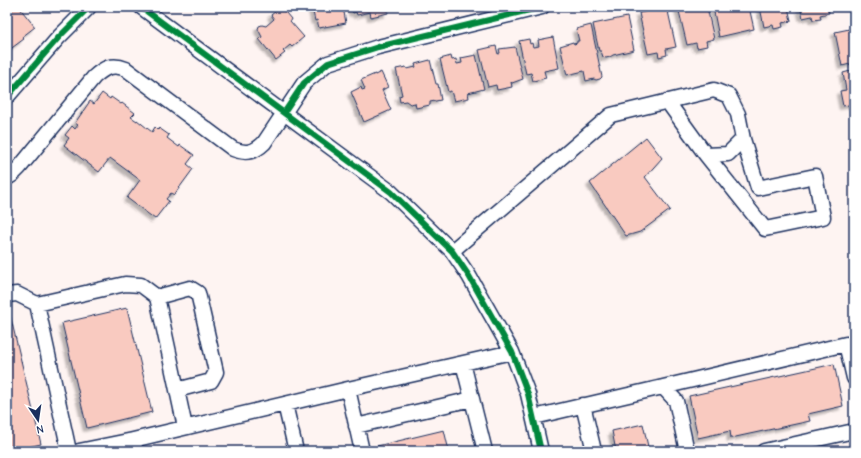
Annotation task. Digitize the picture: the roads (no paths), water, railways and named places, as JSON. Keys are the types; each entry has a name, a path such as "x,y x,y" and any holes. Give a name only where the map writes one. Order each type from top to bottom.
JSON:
{"street":[{"path":"7,97 59,37 89,7"},
{"path":"141,7 391,192 452,252 469,276 512,352 528,394 541,451"},
{"path":"7,178 19,168 94,77 103,68 108,66 122,67 130,72 232,149 252,152 264,143 304,83 328,63 378,47 539,7"},
{"path":"452,252 611,115 667,101 714,90 730,96 738,114 743,139 758,188 815,176 823,217 765,229 706,155 667,101"},
{"path":"706,155 728,154 743,139"},
{"path":"7,295 17,294 37,304 125,284 141,285 157,297 185,427"},
{"path":"157,297 190,288 198,293 216,372 211,381 177,390"},
{"path":"37,304 69,451"},
{"path":"534,418 583,405 846,344 854,378"},
{"path":"79,451 134,445 185,427 512,352"},
{"path":"464,363 485,451"},
{"path":"663,387 676,401 687,451"},
{"path":"348,389 362,451"},
{"path":"356,426 472,399"},
{"path":"286,404 296,451"},
{"path":"583,405 594,451"},
{"path":"764,451 854,431"}]}
